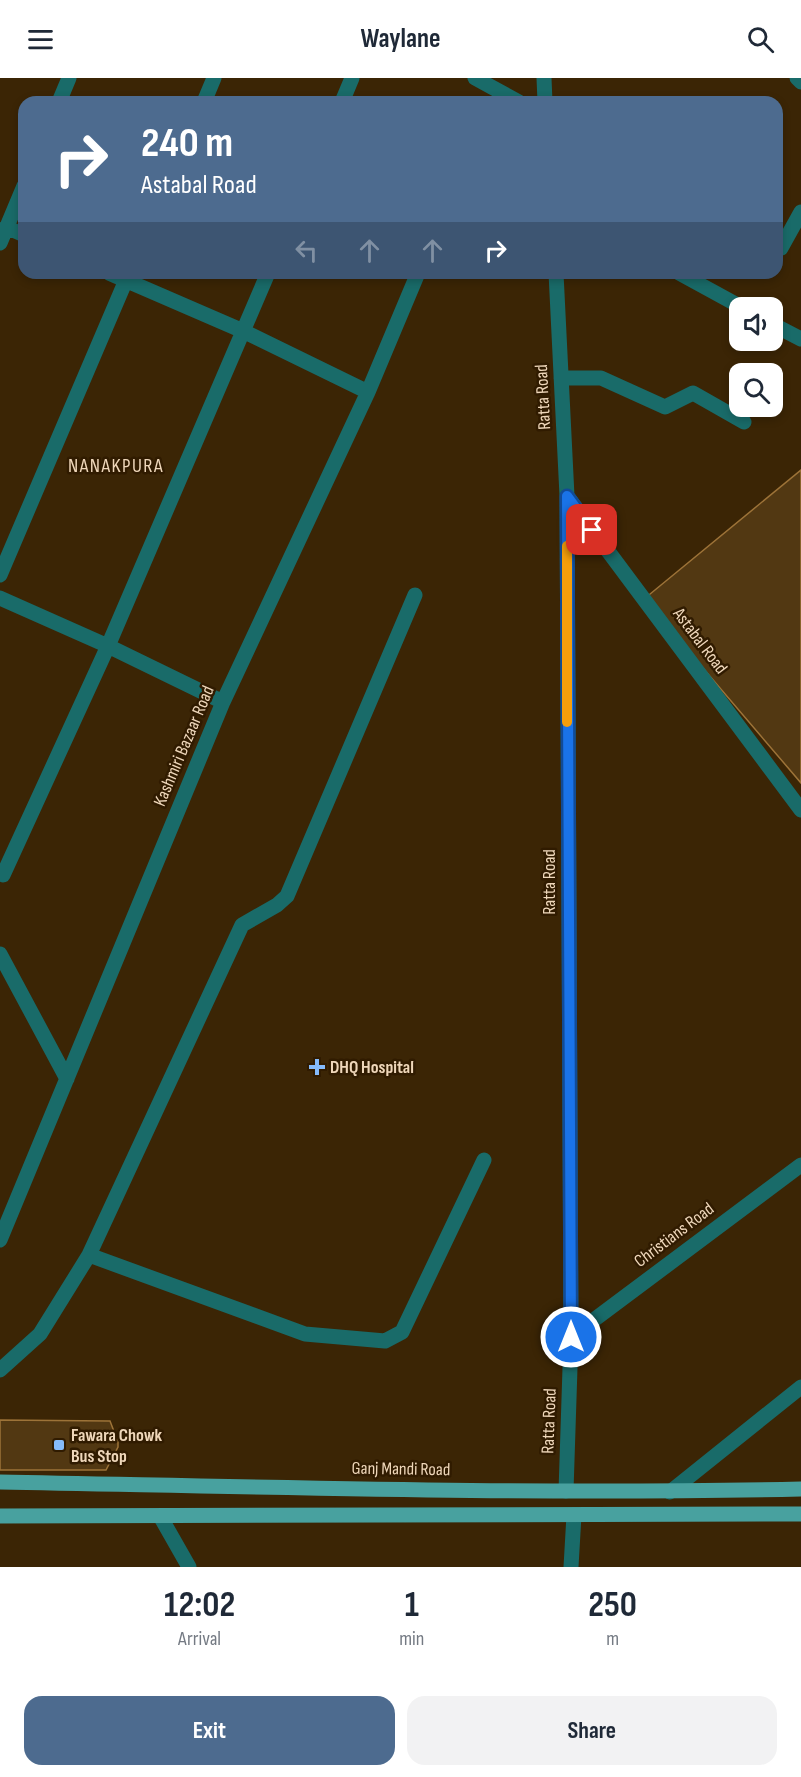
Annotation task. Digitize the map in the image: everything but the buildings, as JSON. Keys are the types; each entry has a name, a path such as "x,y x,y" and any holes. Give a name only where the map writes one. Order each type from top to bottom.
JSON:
{"main road":[{"name":"Ganj Mandi Road","path":"0,1482 670,1492 801,1489"},
{"path":"0,1516 801,1514"}],"street":[{"path":"62,96 69,78"},
{"path":"206,96 214,78"},
{"path":"344,96 352,78"},
{"path":"475,78 495,90"},
{"path":"544,78 545,96"},
{"path":"797,78 801,82"},
{"path":"0,243 18,200"},
{"path":"783,244 801,212"},
{"path":"6,227 18,232"},
{"path":"0,575 126,279"},
{"path":"131,279 368,392"},
{"path":"3,874 108,646 265,279"},
{"name":"Kashmiri Bazaar Road","path":"0,1240 223,702 368,392 415,279"},
{"name":"Ratta Road","path":"556,279 567,496 571,1337 566,1491"},
{"path":"690,279 729,300"},
{"path":"783,330 801,339"},
{"path":"561,378 601,378 665,407 693,393 744,422"},
{"name":"Astabal Road","path":"567,496 801,810"},
{"path":"0,1370 40,1334 89,1255 242,925 278,905 287,896 415,595"},
{"path":"0,598 108,646 223,702"},
{"path":"0,954 66,1079"},
{"path":"89,1255 305,1334 385,1341 402,1332 484,1160"},
{"name":"Christians Road","path":"571,1337 801,1165"},
{"path":"670,1492 801,1387"},
{"path":"571,1567 574,1515"},
{"path":"160,1516 189,1567"}],"slow traffic":[{"path":"567,546 567,722"}],"place":[{"name":"DHQ Hospital","path":"317,1067"},
{"name":"Fawara Chowk Bus Stop","path":"59,1445"}],"district":[{"name":"NANAKPURA","path":"116,466"}],"route":[{"path":"571,1337 567,496 592,530"}]}
